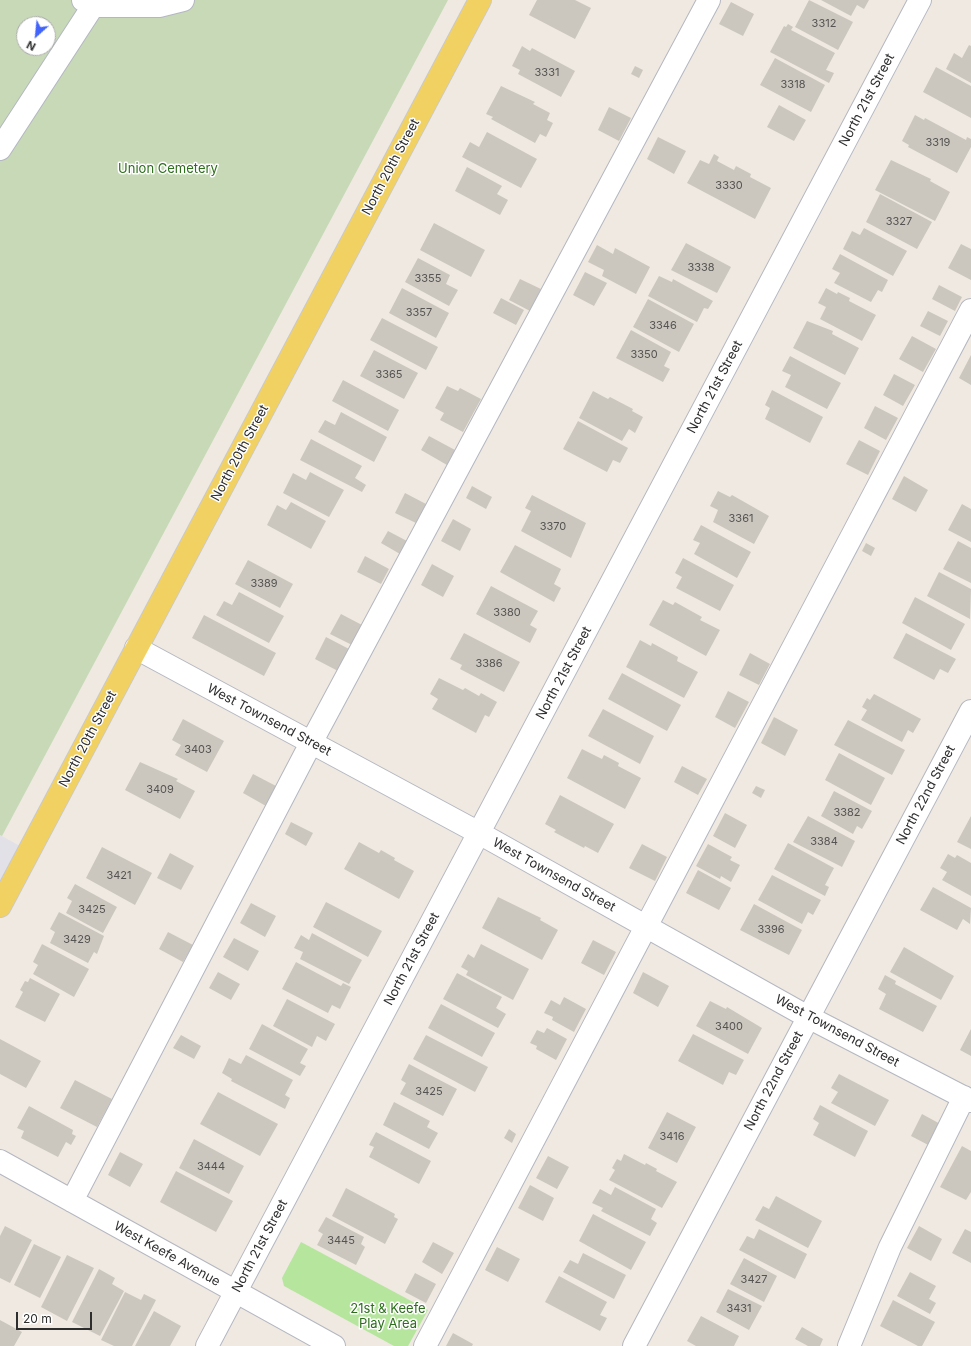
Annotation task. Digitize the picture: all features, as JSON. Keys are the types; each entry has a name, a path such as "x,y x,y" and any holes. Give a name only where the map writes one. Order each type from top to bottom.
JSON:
{"main road":[{"name":"North 20th Street","path":"0,906 480,0"}],"street":[{"path":"0,149 88,3 159,6 183,0"},
{"path":"72,1201 311,743 709,0"},
{"name":"North 21st Street","path":"207,1346 920,0"},
{"path":"425,1346 971,310"},
{"name":"West Townsend Street","path":"136,648 479,833 808,1017 967,1099"},
{"name":"North 22nd Street","path":"634,1346 971,710"},
{"path":"849,1346 890,1247 967,1099"},
{"name":"West Keefe Avenue","path":"0,1161 334,1346"}],"shaded area":[{"path":"0,835 29,851 0,906"}],"green space":[{"name":"Union Cemetery","path":"0,0 448,0 2,836 0,835"},
{"name":"21st & Keefe Play Area","path":"301,1242 428,1310 408,1346 394,1346 284,1286 282,1278"}],"building":[{"path":"537,0 575,0 591,8 575,39 529,15"},
{"path":"809,0 853,22 838,50 795,27"},
{"path":"821,0 869,0 864,9 857,5 851,16"},
{"path":"731,2 754,14 743,36 719,24"},
{"path":"788,24 793,27 791,30 835,53 826,70 834,73 829,83 770,52 784,26 786,27"},
{"path":"969,45 971,46 971,83 946,69 954,53 962,58"},
{"path":"522,46 530,51 532,48 575,71 561,97 518,74 520,70 512,66"},
{"path":"775,58 825,85 811,112 760,85"},
{"path":"635,66 643,70 639,78 631,74"},
{"path":"936,67 971,86 971,118 923,92"},
{"path":"501,86 535,102 533,104 550,113 547,120 553,123 546,137 540,134 535,143 491,119 493,117 486,114"},
{"path":"779,105 806,120 794,141 767,127"},
{"path":"609,107 631,118 619,141 598,130"},
{"path":"915,115 924,120 925,118 966,140 967,137 971,139 971,147 957,173 908,147 909,145 902,141"},
{"path":"487,132 537,159 521,188 462,157 470,142 479,147"},
{"path":"658,137 686,151 674,174 647,159"},
{"path":"714,154 719,157 717,161 734,170 736,166 751,174 750,177 771,188 755,219 687,183 700,160 709,164"},
{"path":"891,160 931,179 930,181 950,192 935,221 875,190"},
{"path":"467,167 502,186 497,194 508,200 500,215 455,191"},
{"path":"880,194 932,222 917,249 866,222"},
{"path":"434,223 485,250 471,277 420,250"},
{"path":"864,228 907,251 893,276 843,249 852,231 860,235"},
{"path":"686,243 731,267 717,293 671,270"},
{"path":"961,244 971,249 971,280 948,268"},
{"path":"597,245 613,254 615,248 650,267 636,294 602,276 604,270 588,262"},
{"path":"840,254 888,280 882,292 878,290 871,302 834,283 840,273 832,269"},
{"path":"418,258 450,275 446,284 458,290 449,306 405,282"},
{"path":"585,272 607,283 594,306 573,295"},
{"path":"659,276 672,282 673,279 713,301 708,309 704,308 697,322 648,296"},
{"path":"520,279 541,289 530,311 509,300"},
{"path":"939,285 962,297 955,311 932,299"},
{"path":"402,288 449,313 436,338 389,313"},
{"path":"826,288 837,294 838,292 850,298 849,301 876,315 862,341 820,319 826,307 818,303"},
{"path":"501,298 524,310 516,325 493,313"},
{"path":"648,299 694,324 679,352 633,327"},
{"path":"928,311 948,321 940,336 920,326"},
{"path":"382,318 438,347 426,370 370,340"},
{"path":"807,321 833,331 832,334 859,348 845,375 793,348"},
{"path":"631,330 671,352 664,366 670,369 663,382 616,358"},
{"path":"912,336 936,349 923,372 899,359"},
{"path":"374,350 418,373 404,399 360,376"},
{"path":"971,355 971,385 959,378"},
{"path":"790,356 841,383 827,409 785,387 791,375 782,371"},
{"path":"894,374 915,385 903,406 883,395"},
{"path":"343,380 399,410 388,431 332,401"},
{"path":"447,386 458,391 460,388 481,399 463,432 440,420 444,413 435,408"},
{"path":"772,390 823,417 810,443 765,419 770,408 765,405"},
{"path":"593,391 608,399 610,397 633,409 632,411 643,417 635,433 629,429 622,441 579,418"},
{"path":"875,406 898,418 886,440 864,428"},
{"path":"341,412 387,437 374,462 318,432 325,420 335,425"},
{"path":"578,421 628,448 620,463 613,460 607,472 563,449"},
{"path":"429,436 455,450 447,465 421,450"},
{"path":"311,439 362,466 355,478 366,485 362,492 300,460"},
{"path":"859,440 880,451 868,475 846,464"},
{"path":"310,472 344,490 329,517 283,493 293,473 306,480"},
{"path":"904,476 928,490 916,512 892,499"},
{"path":"472,486 492,497 486,509 466,498"},
{"path":"718,491 730,497 732,495 769,516 754,544 713,522 718,510 710,506"},
{"path":"405,493 426,504 416,523 395,513"},
{"path":"532,495 586,523 571,558 521,531 531,511 525,508"},
{"path":"291,502 326,521 311,549 267,525 277,505 286,510"},
{"path":"962,504 971,509 971,542 948,530"},
{"path":"453,519 471,529 460,551 441,541"},
{"path":"701,525 751,552 737,578 694,554 700,543 693,540"},
{"path":"388,531 407,541 400,554 381,543"},
{"path":"958,541 971,548 971,583 943,569"},
{"path":"866,543 875,548 871,556 862,551"},
{"path":"515,545 561,569 554,584 561,588 554,602 500,572"},
{"path":"365,556 389,569 381,584 357,572"},
{"path":"683,558 734,585 720,611 676,588 682,577 675,573"},
{"path":"248,560 293,584 280,608 235,584"},
{"path":"432,564 454,576 443,597 421,585"},
{"path":"939,572 971,589 970,619 927,596"},
{"path":"491,586 538,611 530,625 537,629 530,643 476,614"},
{"path":"239,592 284,616 269,643 216,615 224,601 232,605"},
{"path":"915,597 965,624 951,650 902,623"},
{"path":"663,600 673,605 675,602 702,617 700,620 720,630 706,656 649,625"},
{"path":"341,614 362,625 352,645 330,634"},
{"path":"204,615 276,653 264,676 192,638"},
{"path":"464,633 520,662 504,692 460,669 462,665 450,659"},
{"path":"906,633 956,659 948,673 940,669 934,680 893,658"},
{"path":"326,637 349,649 338,671 315,659"},
{"path":"640,640 651,646 652,643 678,657 677,661 698,672 684,698 626,667"},
{"path":"750,653 770,664 759,685 739,675"},
{"path":"622,673 681,705 667,731 608,699"},
{"path":"439,678 463,690 465,688 479,696 481,693 497,702 489,717 485,715 476,733 432,709 438,699 430,694"},
{"path":"728,691 749,702 735,728 715,717"},
{"path":"874,694 921,719 913,733 908,730 902,742 861,720 867,710 862,707 867,698 870,700"},
{"path":"603,709 654,736 640,764 588,736"},
{"path":"774,717 798,730 785,756 761,743"},
{"path":"183,719 224,741 207,772 175,755 181,745 172,740"},
{"path":"848,720 905,750 892,775 834,745"},
{"path":"582,749 602,759 604,755 619,763 618,766 641,778 625,809 567,778"},
{"path":"839,753 885,778 871,805 825,780"},
{"path":"140,762 178,779 176,781 195,791 180,819 125,790"},
{"path":"682,766 707,779 698,795 674,782"},
{"path":"253,774 276,786 266,806 243,793"},
{"path":"756,786 765,790 761,798 752,793"},
{"path":"834,791 872,811 862,829 857,826 853,834 821,816"},
{"path":"560,795 614,824 598,853 585,846 584,848 554,832 556,830 545,824"},
{"path":"725,813 747,825 735,848 713,836"},
{"path":"808,816 855,841 842,867 793,842"},
{"path":"971,816 971,849 957,842"},
{"path":"291,822 313,833 306,846 285,834"},
{"path":"359,842 379,853 381,850 395,858 394,860 414,871 399,899 344,869"},
{"path":"788,843 834,868 825,885 829,887 825,896 774,869"},
{"path":"642,844 667,857 655,881 629,868"},
{"path":"708,844 732,857 730,860 740,865 731,882 721,876 720,879 696,866"},
{"path":"102,847 152,873 135,905 86,878"},
{"path":"170,853 194,866 181,890 157,878"},
{"path":"948,854 955,858 957,855 971,863 971,896 942,880 947,872 940,868"},
{"path":"698,870 731,888 719,910 686,893"},
{"path":"772,875 821,900 813,915 808,912 802,924 758,900"},
{"path":"75,884 117,907 103,933 66,913 72,901 67,898"},
{"path":"933,887 971,908 970,924 963,919 957,930 920,910"},
{"path":"498,897 541,918 540,920 558,930 542,960 482,928"},
{"path":"326,902 382,931 368,957 313,927"},
{"path":"251,903 276,916 265,937 240,923"},
{"path":"754,904 802,930 789,955 740,930"},
{"path":"59,912 104,936 97,954 94,952 88,963 50,943 55,932 50,929"},
{"path":"168,932 193,945 183,962 159,949"},
{"path":"312,933 362,960 349,984 300,959 303,952 294,948 301,935 309,940"},
{"path":"234,938 259,951 248,971 223,957"},
{"path":"593,940 616,952 604,975 581,963"},
{"path":"42,944 89,969 74,997 33,974 38,965 33,962"},
{"path":"481,944 529,969 513,1000 466,975 468,971 461,967 468,954 474,958"},
{"path":"904,947 954,976 941,1000 890,972"},
{"path":"296,962 341,986 343,983 351,987 340,1009 332,1005 328,1013 282,989"},
{"path":"218,972 240,984 231,1000 209,988"},
{"path":"643,972 669,986 658,1007 633,993"},
{"path":"457,973 502,997 496,1008 506,1014 498,1028 443,999"},
{"path":"885,975 896,981 895,984 937,1006 923,1032 879,1009 886,994 878,989"},
{"path":"30,978 60,994 45,1022 15,1007 23,992 20,990 25,981 28,982"},
{"path":"564,997 586,1009 574,1032 552,1020 553,1017 544,1013 551,1000 560,1005"},
{"path":"287,999 335,1024 326,1041 317,1036 312,1047 273,1026"},
{"path":"710,1001 726,1009 727,1007 762,1028 748,1054 696,1026"},
{"path":"441,1004 495,1033 482,1057 428,1028"},
{"path":"262,1024 308,1049 300,1063 306,1066 300,1076 249,1049"},
{"path":"547,1028 567,1039 556,1060 536,1049 537,1046 530,1043 537,1030 544,1033"},
{"path":"971,1029 971,1056 960,1050"},
{"path":"693,1034 744,1060 736,1075 729,1072 723,1085 678,1061"},
{"path":"181,1035 201,1046 194,1059 173,1048"},
{"path":"426,1035 488,1067 475,1092 413,1059"},
{"path":"0,1039 41,1061 26,1088 0,1074"},
{"path":"246,1055 293,1080 285,1095 290,1098 285,1109 231,1081 232,1079 222,1073 229,1058 241,1064"},
{"path":"409,1064 457,1089 443,1116 400,1094 406,1083 401,1080"},
{"path":"839,1074 889,1100 875,1126 831,1103 838,1092 831,1088"},
{"path":"75,1080 112,1099 97,1127 60,1108"},
{"path":"218,1092 278,1124 260,1156 200,1124"},
{"path":"394,1102 430,1121 427,1127 438,1133 429,1149 383,1125"},
{"path":"820,1105 868,1131 855,1157 813,1135 819,1123 813,1119"},
{"path":"29,1106 73,1130 72,1134 76,1136 71,1145 66,1142 58,1157 21,1138 24,1131 17,1128"},
{"path":"667,1112 696,1127 677,1163 648,1148"},
{"path":"922,1114 944,1126 932,1147 911,1136"},
{"path":"509,1129 516,1134 512,1143 504,1138"},
{"path":"376,1132 431,1161 419,1184 369,1157 374,1147 369,1145"},
{"path":"194,1139 244,1166 229,1194 179,1168"},
{"path":"962,1146 971,1151 971,1192 966,1200 940,1187"},
{"path":"120,1152 143,1164 130,1187 108,1175"},
{"path":"624,1154 645,1165 646,1163 657,1169 656,1171 677,1182 662,1208 609,1180 615,1170 612,1168 617,1159 621,1161"},
{"path":"548,1156 569,1167 557,1189 536,1178"},
{"path":"176,1171 233,1201 216,1232 160,1202"},
{"path":"530,1185 554,1198 543,1221 518,1208"},
{"path":"615,1187 656,1209 651,1219 657,1223 650,1236 601,1211 603,1208 592,1203 600,1189 611,1195"},
{"path":"346,1188 395,1214 394,1217 398,1219 385,1244 332,1216"},
{"path":"776,1196 822,1221 808,1248 755,1220 763,1206 769,1209"},
{"path":"593,1214 646,1242 631,1270 579,1241"},
{"path":"326,1217 364,1237 361,1244 365,1247 356,1265 317,1245 323,1234 318,1231"},
{"path":"5,1226 32,1240 10,1283 0,1278 0,1236"},
{"path":"919,1226 942,1239 931,1261 907,1248"},
{"path":"759,1229 807,1254 795,1279 739,1250 747,1236 754,1239"},
{"path":"965,1229 971,1232 971,1263 952,1253"},
{"path":"433,1242 454,1253 442,1274 422,1262"},
{"path":"34,1244 61,1257 40,1298 14,1285"},
{"path":"497,1247 520,1259 508,1282 485,1270"},
{"path":"583,1253 626,1275 614,1299 563,1272 570,1260 578,1264"},
{"path":"67,1255 94,1268 67,1321 41,1307"},
{"path":"744,1258 777,1276 764,1302 730,1284"},
{"path":"99,1269 115,1278 112,1284 124,1291 100,1336 72,1322"},
{"path":"910,1272 936,1286 929,1299 936,1303 930,1314 897,1296"},
{"path":"415,1273 436,1284 426,1303 405,1292"},
{"path":"559,1276 607,1302 600,1315 607,1318 600,1331 545,1302"},
{"path":"728,1289 762,1306 749,1330 716,1312"},
{"path":"125,1292 141,1300 144,1294 156,1300 132,1346 114,1346 101,1340"},
{"path":"893,1300 935,1322 922,1346 918,1346 880,1326"},
{"path":"154,1311 181,1326 170,1346 135,1346"},
{"path":"701,1316 739,1336 734,1346 696,1346 687,1341"},
{"path":"0,1320 22,1332 14,1346 0,1346"},
{"path":"802,1327 823,1339 820,1346 808,1346 795,1339"},
{"path":"453,1333 473,1344 472,1346 446,1346"}]}
